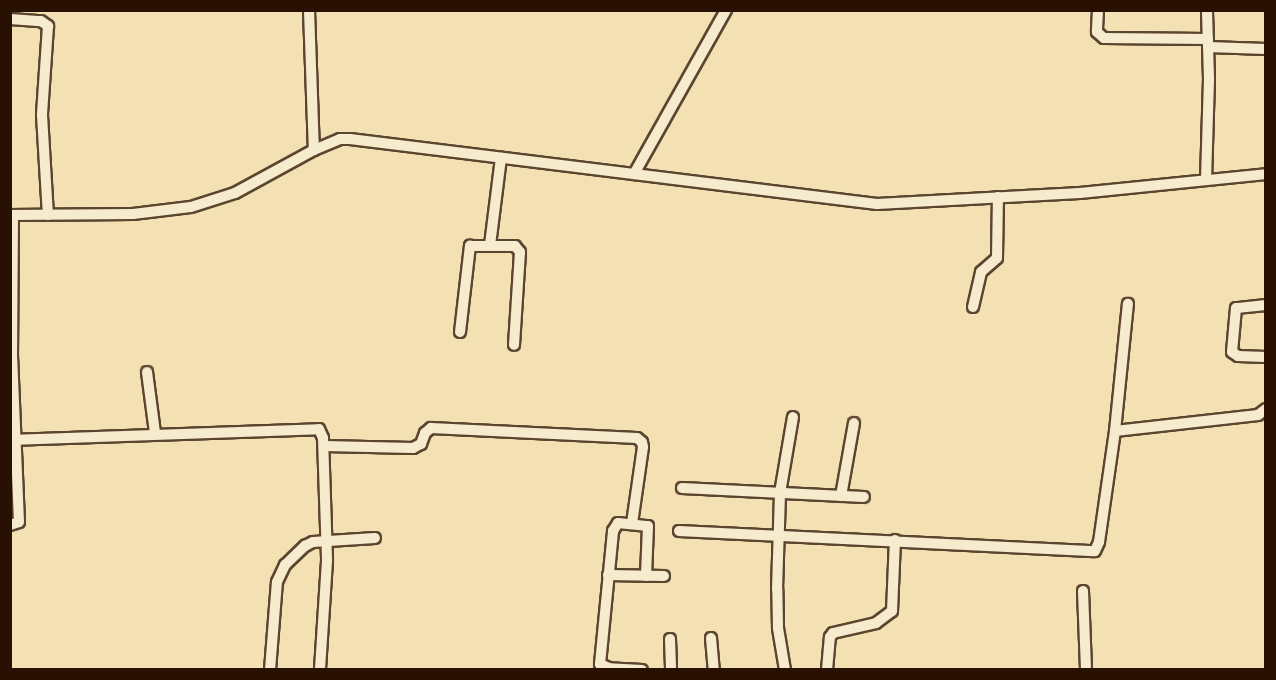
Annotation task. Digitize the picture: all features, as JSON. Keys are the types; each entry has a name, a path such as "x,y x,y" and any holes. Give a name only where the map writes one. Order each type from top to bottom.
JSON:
{"street":[{"path":"309,10 314,150"},
{"path":"633,174 726,10"},
{"path":"1098,10 1097,32 1104,38 1208,43 1266,49"},
{"path":"1206,180 1207,10"},
{"path":"10,20 33,15 48,26 42,115 48,214"},
{"path":"10,525 19,522 12,356 12,215 133,214 191,207 235,193 314,150 340,140 350,139 877,204 1080,193 1266,174"},
{"path":"490,245 501,158"},
{"path":"973,307 981,272 997,258 998,197"},
{"path":"460,332 468,250 473,244 519,248 514,345"},
{"path":"679,531 1095,551 1099,542 1115,431 1128,304"},
{"path":"1266,305 1236,308 1232,351 1238,356 1266,357"},
{"path":"147,372 154,433"},
{"path":"1115,431 1258,415 1266,409"},
{"path":"786,669 777,612 778,535 780,493 793,417"},
{"path":"842,496 854,423"},
{"path":"14,440 314,428 322,432 326,541 320,669"},
{"path":"324,446 413,448 421,444 427,429 430,428 637,438 642,442 643,447 632,523"},
{"path":"682,488 864,497"},
{"path":"642,669 609,668 600,664 615,525 644,524 649,531 646,576"},
{"path":"270,669 280,572 305,546 326,541 375,538"},
{"path":"827,669 830,637 833,633 876,623 892,611 895,540"},
{"path":"608,575 664,576"},
{"path":"1083,591 1086,669"},
{"path":"711,638 714,669"},
{"path":"670,639 671,669"}]}
